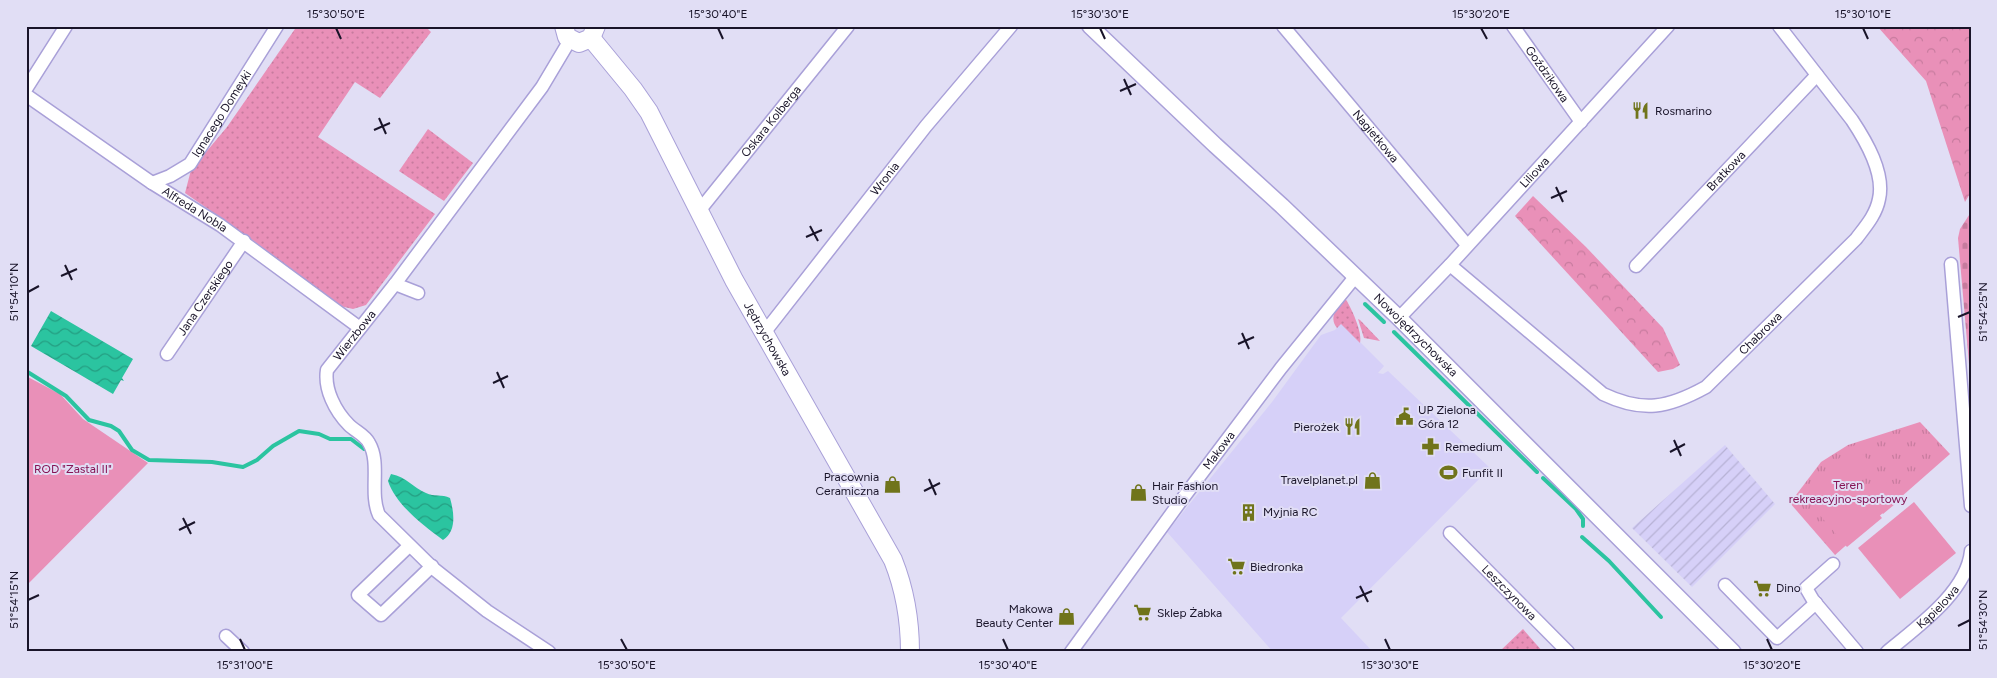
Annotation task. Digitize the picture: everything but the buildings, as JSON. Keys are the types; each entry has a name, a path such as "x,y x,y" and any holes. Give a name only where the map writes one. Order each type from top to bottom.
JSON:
{"main road":[{"name":"Jędrzychowska","path":"594,32 642,101 663,138 699,211 764,333 893,560 908,606 910,652"},
{"path":"567,33 583,42 594,32"}],"street":[{"path":"26,89 66,26"},
{"name":"Ignacego Domeyki","path":"152,183 170,176 190,164 277,26"},
{"name":"Wronia","path":"764,333 926,126 1011,26"},
{"name":"Nowojędrzychowska","path":"1090,26 1399,318 1733,652"},
{"name":"Nagietkowa","path":"1283,26 1467,246"},
{"name":"Goździkowa","path":"1513,26 1581,122"},
{"name":"Liliowa","path":"1399,318 1450,265 1668,26"},
{"name":"Chabrowa","path":"1450,265 1604,394 1621,402 1641,406 1664,405 1687,397 1706,387 1856,239 1871,219 1880,199 1878,176 1870,153 1852,120 1779,26"},
{"name":"Oskara Kolberga","path":"699,211 842,28"},
{"name":"Wierzbowa","path":"549,652 487,612 409,546 379,515 375,506 373,452 369,442 342,418 326,386 325,380 327,370 395,284 542,87 567,33"},
{"name":"Bratkowa","path":"1636,266 1817,75"},
{"name":"Alfreda Nobla","path":"26,95 152,183 244,242 360,328"},
{"name":"Jana Czerskiego","path":"167,354 244,242"},
{"path":"1951,264 1971,506"},
{"name":"Makowa","path":"1071,652 1180,502 1281,368 1355,277"},
{"path":"395,284 418,293"},
{"name":"Leszczynowa","path":"1450,533 1568,652"},
{"path":"409,546 358,595 380,615 432,566"},
{"name":"Kąpielowa","path":"1887,652 1951,595 1964,578 1971,554"},
{"path":"1833,564 1806,588 1816,603 1857,652"},
{"path":"1725,585 1777,638 1816,603"},
{"path":"226,636 243,652"}],"shaded area":[{"path":"1341,323 1384,366 1378,373 1383,374 1388,371 1490,468 1341,618 1373,652 1273,652 1167,532 1272,402 1321,335 1335,330"},
{"path":"1725,445 1775,504 1692,587 1632,528"}],"green space":[{"path":"297,26 425,26 431,32 380,98 355,82 318,137 435,214 366,305 353,309 340,306 247,236 185,193 191,170 227,127"},
{"path":"1877,26 1971,26 1971,192 1965,202 1926,81"},
{"path":"428,129 473,163 444,201 399,171"},
{"path":"1533,196 1586,247 1663,328 1680,365 1673,369 1658,372 1515,216"},
{"path":"1971,212 1971,387 1958,238 1960,229"},
{"path":"1345,298 1360,333 1360,343 1341,324 1337,328 1334,324 1335,312"},
{"path":"1358,319 1360,320 1380,341 1364,338"},
{"name":"ROD \"Zastal II\"","path":"26,376 60,394 83,419 148,463 26,586"},
{"name":"Teren rekreacyjno-sportowy","path":"1920,422 1950,454 1835,555 1790,503 1821,462 1848,445"},
{"path":"1855,445 1874,467 1856,482 1837,460"},
{"path":"1836,463 1882,518 1847,547 1801,493"},
{"path":"1880,475 1901,499 1883,514 1862,490"},
{"path":"1914,502 1956,553 1900,599 1858,548"},
{"path":"1523,629 1543,652 1499,652"}],"water":[{"path":"51,311 133,359 122,378 124,381 121,380 113,394 31,346"},
{"path":"391,474 397,475 426,493 450,498 453,509 453,521 451,532 443,540 411,514 397,498 388,481"}],"waterway":[{"path":"1365,304 1384,322"},
{"path":"1394,332 1537,472"},
{"path":"26,371 66,396 89,420 111,426 119,431 132,450 149,460 212,462 243,467 257,460 273,446 299,431 319,434 330,439 351,439 364,449"},
{"path":"1543,478 1576,509 1583,519 1583,526"},
{"path":"1582,537 1609,561 1661,617"}],"place":[{"name":"Rosmarino","path":"1641,111"},
{"name":"UP Zielona Góra 12","path":"1404,417"},
{"name":"Pierożek","path":"1353,427"},
{"name":"Remedium","path":"1431,447"},
{"name":"Funfit II","path":"1448,473"},
{"name":"Travelplanet.pl","path":"1372,480"},
{"name":"Pracownia Ceramiczna","path":"893,484"},
{"name":"Hair Fashion Studio","path":"1138,493"},
{"name":"Myjnia RC","path":"1249,512"},
{"name":"Biedronka","path":"1236,567"},
{"name":"Dino","path":"1762,588"},
{"name":"Sklep Żabka","path":"1143,613"},
{"name":"Makowa Beauty Center","path":"1067,616"}]}
